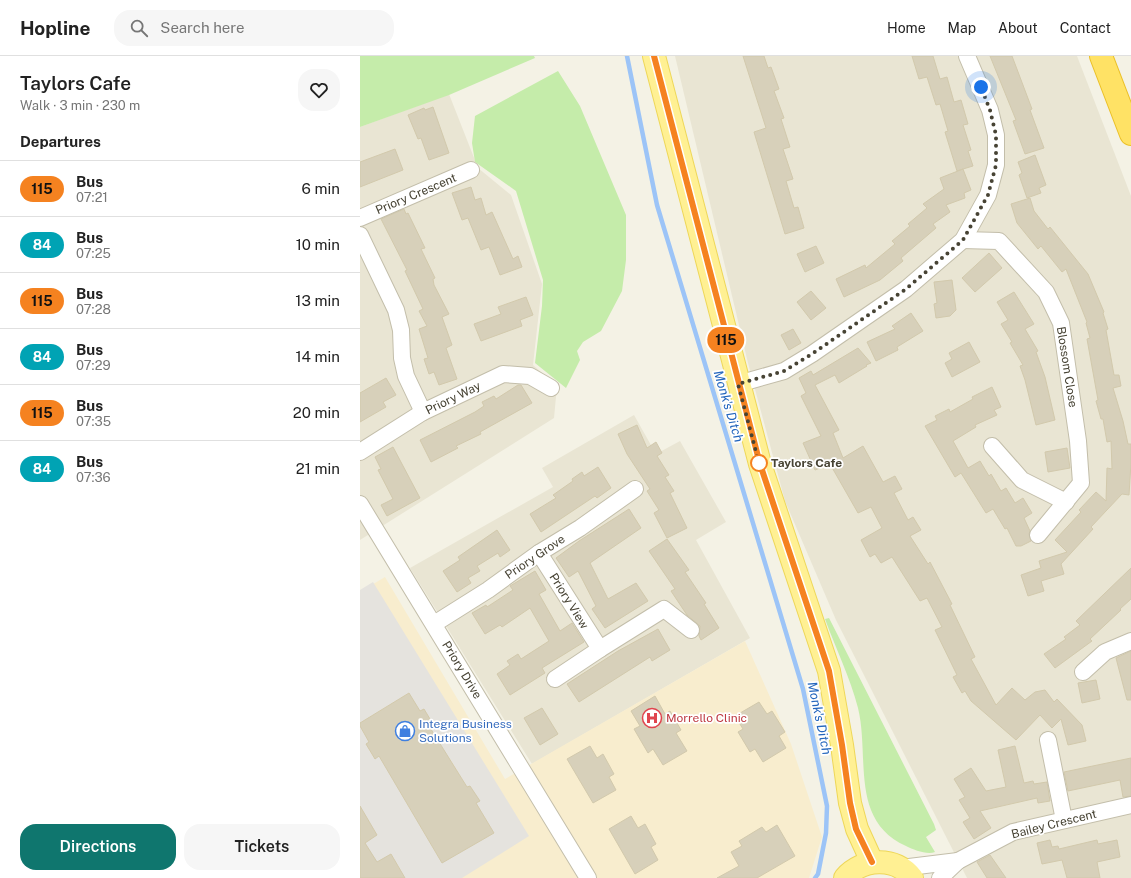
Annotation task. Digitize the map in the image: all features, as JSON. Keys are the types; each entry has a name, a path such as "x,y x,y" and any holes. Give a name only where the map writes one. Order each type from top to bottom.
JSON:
{"highway":[{"path":"1101,56 1131,134"}],"main road":[{"path":"654,56 760,464 829,671 842,745 850,803 856,829 872,862"},
{"path":"845,878 860,866 872,862 892,864 906,873"}],"street":[{"path":"738,384 784,371 812,354 906,289 963,240 988,195 996,165 996,135 990,110 967,56"},
{"name":"Priory Crescent","path":"360,218 471,170"},
{"path":"360,235 396,310 401,330 402,358 406,376 423,412"},
{"name":"Blossom Close","path":"963,240 999,241 1046,292 1061,323 1077,434 1081,483 1038,535"},
{"name":"Priory Way","path":"360,452 423,412 503,374 530,376 550,388"},
{"path":"992,446 1022,480 1066,502"},
{"name":"Priory Grove","path":"434,624 488,590 539,553 580,528 635,489"},
{"name":"Priory Drive","path":"360,504 588,878"},
{"name":"Priory View","path":"539,553 600,649"},
{"path":"555,679 664,609 690,630"},
{"path":"1083,672 1104,652 1131,641"},
{"path":"1048,740 1064,820"},
{"name":"Bailey Crescent","path":"906,873 958,861 1013,832 1131,805"},
{"name":"Bailey Crescent","path":"940,878 958,861"}],"shaded area":[{"path":"675,56 1077,56 1131,196 1131,878 967,878 836,620 785,501 748,363"},
{"path":"449,94 478,168 511,195 542,284 533,365 557,386 554,418 360,540 360,127"},
{"path":"634,415 656,454 680,441 726,522 696,540 750,638 532,764 410,568 553,487 542,468"},
{"path":"385,577 505,779 745,641 791,744 822,837 809,878 360,878 360,592"},
{"path":"373,582 529,836 462,878 405,878 391,854 360,873 368,848 365,843 377,835 360,806 360,726 369,742 366,744 374,758 379,756 390,774 440,744 429,726 433,723 424,709 420,711 409,693 360,723 360,590","holes":["450,759 467,787 470,786 479,801 476,803 494,833 442,863 399,790"]}],"green space":[{"path":"360,56 534,56 535,58 449,95 360,127"},
{"path":"558,71 580,106 626,215 626,260 622,291 601,331 583,342 577,351 580,360 566,388 535,363 542,306 543,280 516,191 475,162 472,143 475,116"},
{"path":"829,618 934,824 936,830 926,837 935,852 924,852 906,846 888,835 876,820 869,804 865,786 861,727 858,708 847,674 825,619"}],"building":[{"path":"743,56 764,56 768,68 771,67 779,89 774,91 784,118 781,119 790,147 783,149 793,179 786,181 794,208 798,207 804,228 785,234 754,132 766,128"},
{"path":"912,56 933,56 940,79 947,77 954,102 961,100 968,124 963,125 971,150 968,151 973,166 957,171 945,132 948,131 940,104 936,105 927,77 919,79"},
{"path":"990,56 1012,56 1032,109 1030,110 1044,148 1025,154 1013,121 1016,120"},
{"path":"433,107 449,153 429,160 421,138 418,139 408,115 424,108 425,110"},
{"path":"395,149 403,170 360,187 360,162"},
{"path":"1035,155 1046,185 1039,188 1041,193 1027,198 1019,175 1022,173 1018,162"},
{"path":"963,169 971,190 964,193 965,198 946,205 950,212 933,224 936,228 901,258 903,261 880,280 844,297 836,279 865,265 866,268 895,244 892,241 910,226 908,224 927,208 923,204 944,189 940,178"},
{"path":"471,187 475,200 481,198 486,215 492,212 513,259 518,256 522,267 500,275 489,247 481,250 468,218 462,220 452,193"},
{"path":"1030,198 1034,211 1048,229 1050,227 1088,274 1104,312 1103,313 1108,329 1106,330 1114,375 1119,375 1121,386 1113,388 1128,444 1131,444 1131,463 1129,495 1122,494 1091,527 1093,529 1061,564 1064,574 1041,581 1044,591 1028,596 1021,575 1041,568 1039,561 1067,552 1055,540 1081,512 1079,510 1096,492 1106,501 1107,468 1112,469 1111,441 1107,442 1103,419 1101,419 1096,401 1098,400 1087,339 1090,338 1087,322 1066,269 1062,272 1041,246 1038,249 1017,223 1011,204"},
{"path":"404,209 406,214 408,213 425,248 421,249 435,278 433,279 434,285 449,314 442,317 452,345 446,348 457,379 439,385 434,372 429,374 424,359 428,358 419,329 427,326 419,311 423,309 405,271 407,270 381,219"},
{"path":"816,246 824,263 805,272 797,254"},
{"path":"989,253 1002,268 975,292 962,278"},
{"path":"952,280 956,310 950,316 936,318 934,304 937,303 934,282"},
{"path":"811,291 826,308 811,320 797,302"},
{"path":"1014,292 1034,324 1025,329 1038,351 1036,352 1045,377 1055,420 1036,425 1020,366 1023,365 1001,324 1008,320 997,302"},
{"path":"526,297 533,315 520,320 522,326 481,341 474,324 501,314 498,307"},
{"path":"911,313 923,331 897,347 898,350 876,361 867,342 895,329 892,326"},
{"path":"793,329 801,343 789,350 781,335"},
{"path":"969,342 980,362 952,377 945,363 952,359 949,353"},
{"path":"858,348 871,363 839,383 835,375 815,385 839,430 833,433 843,458 863,446 883,482 895,476 902,489 894,493 908,520 913,517 921,530 910,536 928,564 930,562 952,604 950,605 975,657 971,659 996,705 1012,688 1025,700 1035,692 1045,690 1054,702 1057,699 1082,725 1086,741 1068,745 1061,719 1052,728 1040,715 1016,740 971,701 965,691 962,693 953,677 957,675 935,630 942,627 927,598 920,601 892,557 881,563 875,554 870,557 861,540 882,528 871,507 858,513 830,464 815,470 803,443 821,436 801,396 806,393 799,378 811,371 813,375"},
{"path":"386,378 396,395 383,402 386,407 360,422 360,393"},
{"path":"518,385 521,385 532,403 480,432 481,434 456,446 458,448 431,462 420,440 475,412 484,406 482,402 494,396 496,399"},
{"path":"992,387 1001,407 994,410 997,415 975,425 976,427 953,441 968,468 980,461 989,476 991,474 1001,491 1006,488 1015,503 1023,498 1032,513 1024,518 1030,531 1029,534 1031,541 1021,546 1016,546 1007,528 1005,529 993,509 986,513 961,473 955,477 925,426 937,420 935,416 949,409 950,412 973,399 972,397"},
{"path":"637,425 647,448 656,442 662,453 657,456 669,475 665,477 674,491 670,493 687,528 667,538 654,513 659,510 647,491 650,489 627,454 618,434"},
{"path":"393,447 420,498 387,516 381,505 393,499 378,470 381,469 375,457"},
{"path":"1067,448 1070,468 1048,472 1045,452"},
{"path":"598,467 611,488 597,498 595,496 541,532 530,514 556,498 553,495 573,481 572,479 582,472 584,476"},
{"path":"629,509 641,528 590,563 608,599 636,583 648,601 605,628 592,609 596,606 578,571 569,577 556,558 579,541"},
{"path":"497,530 510,550 500,557 498,553 477,566 480,571 468,578 471,583 457,592 443,571 460,560 458,557"},
{"path":"667,539 689,570 685,572 706,603 704,604 719,628 701,640 699,636 700,626 687,615 671,591 675,589 649,551"},
{"path":"1131,568 1131,599 1090,639 1092,641 1055,668 1044,654 1066,639 1064,637 1080,625 1076,621"},
{"path":"535,571 546,590 539,594 560,631 572,623 584,642 542,668 545,673 510,695 497,674 510,665 507,661 518,654 521,659 549,641 530,608 502,627 500,625 485,634 472,613 486,605 487,607 513,590 510,586"},
{"path":"658,629 670,650 652,661 650,657 579,702 567,684 618,651"},
{"path":"1131,651 1131,700 1127,700 1116,658"},
{"path":"1096,680 1100,699 1082,703 1078,683"},
{"path":"409,693 420,711 424,709 433,724 429,726 467,787 470,786 480,801 476,803 494,833 442,863 379,756 375,759 366,744 369,742 360,726 360,723"},
{"path":"655,696 665,714 670,711 681,730 676,733 687,751 663,765 653,749 648,753 634,729 640,726 631,711"},
{"path":"759,702 767,714 772,711 785,732 779,736 786,748 763,762 755,749 750,752 738,732 743,729 735,716"},
{"path":"542,708 558,734 540,745 524,718"},
{"path":"590,746 597,758 603,754 614,774 609,777 616,790 593,803 567,759"},
{"path":"1015,746 1024,783 1033,781 1034,784 1047,782 1050,801 1038,803 1037,798 980,811 991,828 974,839 963,822 970,818 959,800 965,797 954,779 971,768 986,791 1006,787 998,750"},
{"path":"1131,758 1131,796 1123,797 1120,780 1068,791 1064,772"},
{"path":"360,806 377,835 365,843 377,862 391,854 405,878 360,878"},
{"path":"631,816 638,828 645,824 656,844 651,847 658,860 635,874 609,829"},
{"path":"777,825 795,856 757,878 717,878 739,866 731,852 742,846 739,841 762,827 766,832"},
{"path":"1050,840 1052,847 1058,846 1059,849 1097,840 1098,844 1117,840 1120,857 1097,862 1100,878 1067,878 1062,860 1042,864 1037,843"},
{"path":"990,855 1006,878 987,878 977,862"}],"waterway":[{"name":"Monk's Ditch","path":"627,56 657,205 803,689 827,806 826,833 818,874 815,878"}],"bus line":[{"name":"115","path":"654,56 686,184 760,464 829,671 842,745 850,803 856,829 872,862"}],"place":[{"name":"Taylors Cafe","path":"759,463"},
{"name":"Morrello Clinic","path":"652,718"},
{"name":"Integra Business Solutions","path":"405,731"}],"route":[{"path":"759,463 760,464 738,384 784,371 812,354 906,289 963,240 988,195 996,165 996,135 990,110 981,87"}]}
